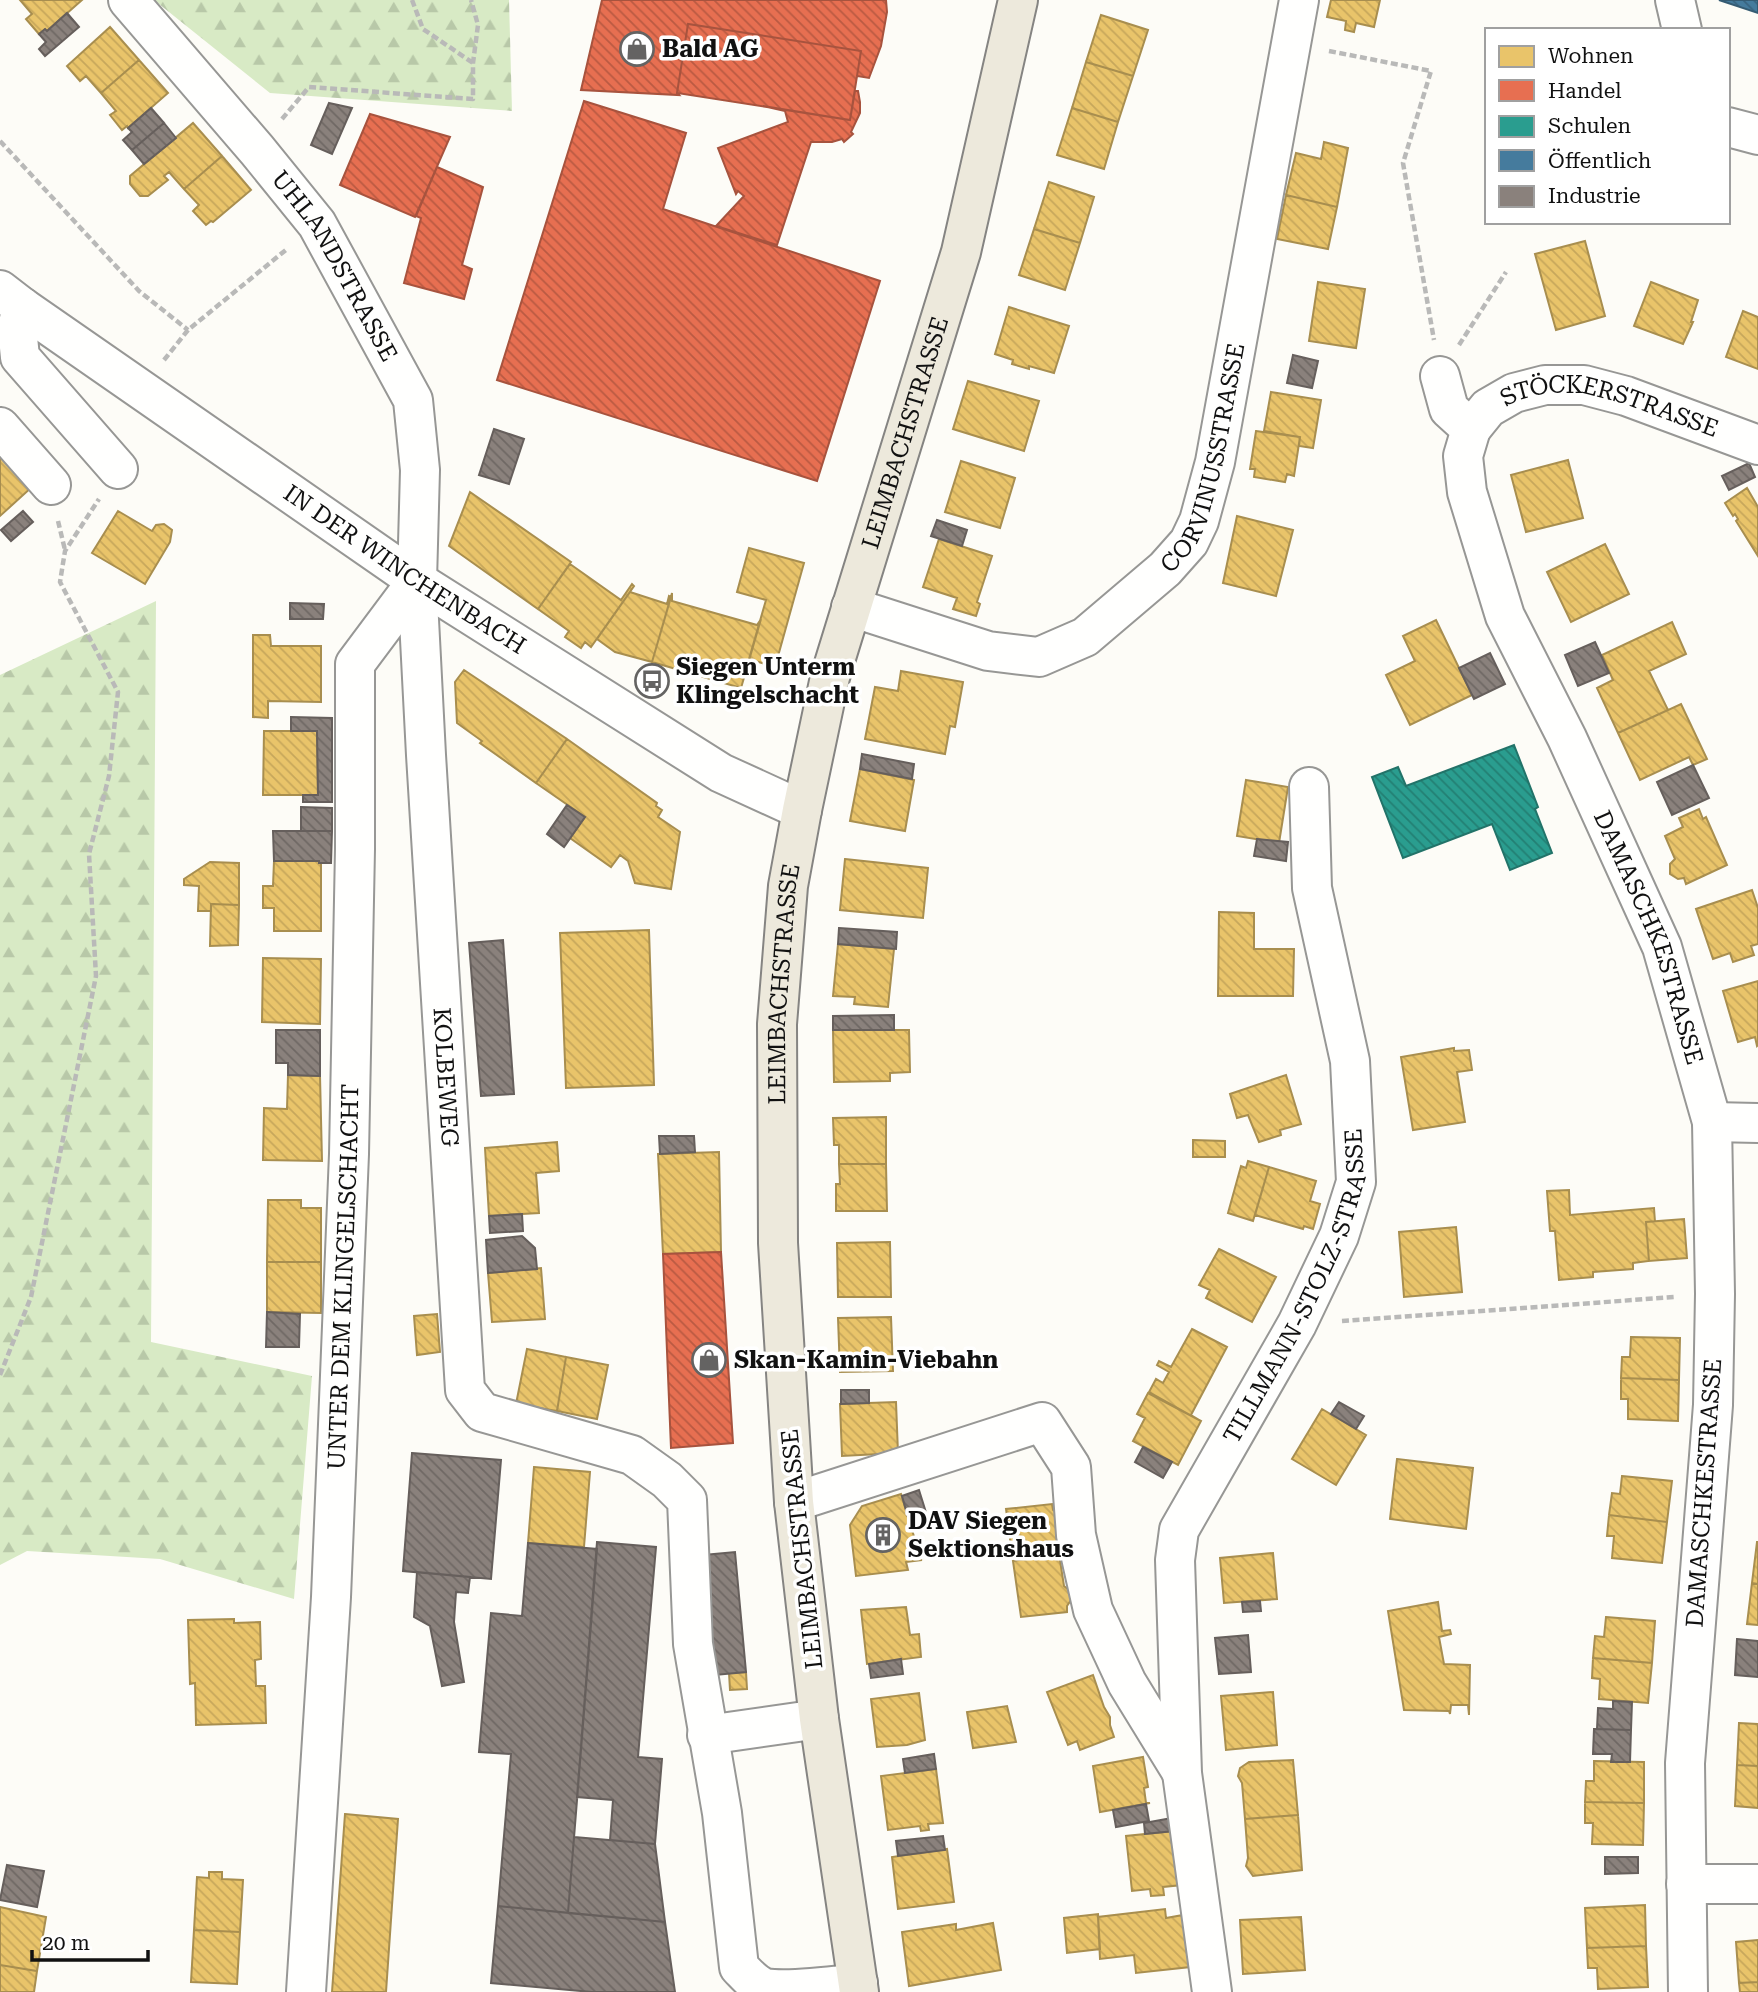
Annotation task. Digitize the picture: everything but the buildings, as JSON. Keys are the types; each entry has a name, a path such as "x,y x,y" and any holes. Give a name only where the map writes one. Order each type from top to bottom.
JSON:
{"main road":[{"name":"LEIMBACHSTRASSE","path":"858,1988 819,1718 794,1502 778,1243 777,1024 789,886 830,677 961,252 1018,0"}],"street":[{"name":"UHLANDSTRASSE","path":"128,0 257,149 317,224 413,400 420,470 416,581"},
{"name":"CORVINUSSTRASSE","path":"851,607 988,651 1039,657 1085,637 1165,569 1189,542 1199,521 1215,462 1300,0"},
{"path":"1675,0 1682,28"},
{"path":"1730,128 1758,135"},
{"name":"IN DER WINCHENBACH","path":"11,298 416,581 721,772 802,810"},
{"name":"IN DER WINCHENBACH","path":"11,298 20,357 118,469"},
{"path":"1440,376 1449,409 1471,429"},
{"name":"STÖCKERSTRASSE","path":"1471,429 1488,408 1514,393 1545,384 1584,385 1626,396 1758,444"},
{"path":"0,427 51,485"},
{"name":"DAMASCHKESTRASSE","path":"1471,429 1463,456 1467,492 1505,616 1567,738 1662,947 1712,1122 1715,1294 1713,1405 1685,1763 1688,1992"},
{"name":"KOLBEWEG","path":"416,581 465,1390 482,1412 632,1455 667,1480 687,1500 693,1644 722,1813 739,1967 753,1982 766,1988 858,1988"},
{"name":"UNTER DEM KLINGELSCHACHT","path":"306,1992 331,1597 349,1154 355,863 355,664 416,581"},
{"name":"TILLMANN-STOLZ-STRASSE","path":"1212,1992 1182,1773 1175,1560 1179,1530 1297,1324 1339,1236 1356,1182 1350,1062 1312,888 1309,787"},
{"path":"1712,1122 1758,1123"},
{"name":"TILLMANN-STOLZ-STRASSE","path":"794,1502 1042,1422 1071,1467 1076,1535 1093,1610 1127,1683 1182,1773"},
{"path":"707,1735 819,1718"},
{"path":"1686,1884 1758,1884"}],"path":[{"path":"412,0 423,29 473,63"},
{"path":"257,149 309,87 473,99 473,63 478,25 471,0"},
{"path":"1290,43 1431,71 1403,163 1440,376"},
{"path":"0,141 139,291 188,330"},
{"path":"141,390 188,330 317,224"},
{"path":"1440,376 1506,272"},
{"path":"0,1375 31,1297 96,976 89,854 109,776 118,692 60,582 65,551 118,469"},
{"path":"1297,1324 1681,1297"}],"green space":[{"path":"154,0 509,0 512,111 270,93"},
{"path":"156,601 151,1342 312,1376 294,1599 160,1559 27,1551 0,1565 0,675"}],"place":[{"name":"Bald AG","path":"637,49"},
{"name":"Siegen Unterm Klingelschacht","path":"652,681"},
{"name":"Skan-Kamin-Viebahn","path":"709,1360"},
{"name":"DAV Siegen Sektionshaus","path":"883,1535"}]}
